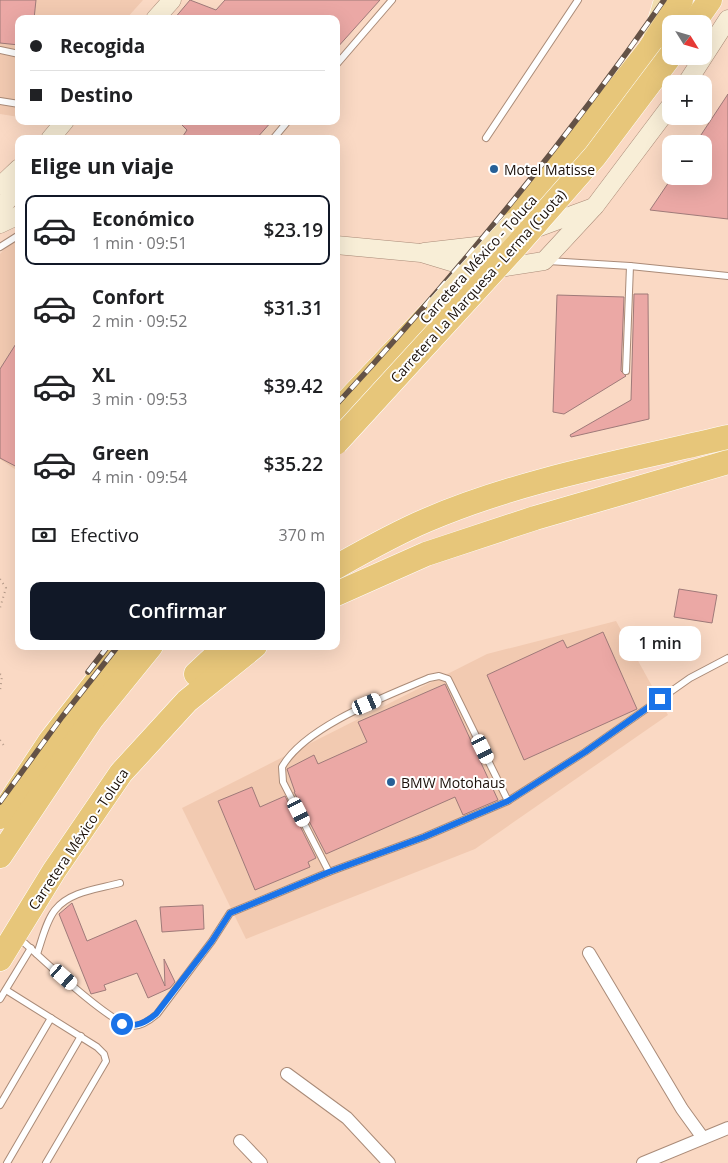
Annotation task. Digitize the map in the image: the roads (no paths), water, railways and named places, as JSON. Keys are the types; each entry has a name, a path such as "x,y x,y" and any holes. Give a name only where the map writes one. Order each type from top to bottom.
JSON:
{"highway":[{"name":"Carretera México - Toluca","path":"513,222 660,52 681,0"},
{"path":"699,15 710,0"},
{"name":"Carretera La Marquesa - Lerma (Cuota)","path":"340,438 518,244 595,156 660,52"},
{"name":"Carretera México - Toluca","path":"340,409 437,306"},
{"path":"340,565 394,535 429,519 510,490 728,437"},
{"path":"340,592 426,554 535,518 728,462"},
{"path":"0,818 50,741 121,650"},
{"path":"0,856 91,720 148,650"},
{"path":"15,936 76,809 124,747 172,697 222,650"},
{"name":"Carretera México - Toluca","path":"0,959 121,773 187,701 250,650"}],"main road":[{"path":"159,15 172,0"},
{"path":"660,52 664,0"},
{"path":"692,75 728,19"},
{"path":"340,245 421,253 464,266 493,269 544,261 595,206 662,117"},
{"path":"54,135 62,125"},
{"path":"0,210 11,178"},
{"path":"421,253 485,244 595,206"},
{"path":"0,224 15,217"},
{"name":"Carretera México - Toluca","path":"437,306 513,222"}],"street":[{"path":"589,953 682,1108 704,1138"},
{"path":"287,1074 348,1118 389,1163"},
{"path":"647,1162 728,1128"},
{"path":"240,1141 261,1163"}],"lane":[{"path":"340,60 392,0"},
{"path":"486,138 578,0"},
{"path":"0,50 15,53"},
{"path":"0,101 15,103"},
{"path":"276,135 285,125"},
{"path":"0,247 15,238"},
{"path":"544,261 630,266 728,276"},
{"path":"626,371 630,266"},
{"path":"0,999 6,990 15,936 122,1024 133,1026 145,1023 156,1014 212,941 230,913 329,872 424,837 508,801 585,752 690,678 728,658"},
{"path":"329,872 283,782 282,766 291,754 315,734 367,704 429,678 439,676 448,679 452,684 508,801"},
{"path":"37,954 50,919 62,903 74,895 120,883"},
{"path":"6,990 81,1036 104,1054 106,1061 46,1163"},
{"path":"0,1105 51,1018"},
{"path":"7,1163 81,1036"}],"railway":[{"path":"340,401 423,308 507,208 588,106 664,0"},
{"path":"88,672 105,650"},
{"path":"0,802 62,717 115,650"}],"place":[{"name":"Motel Matisse","path":"494,169"},
{"name":"BMW Motohaus","path":"391,782"}]}
